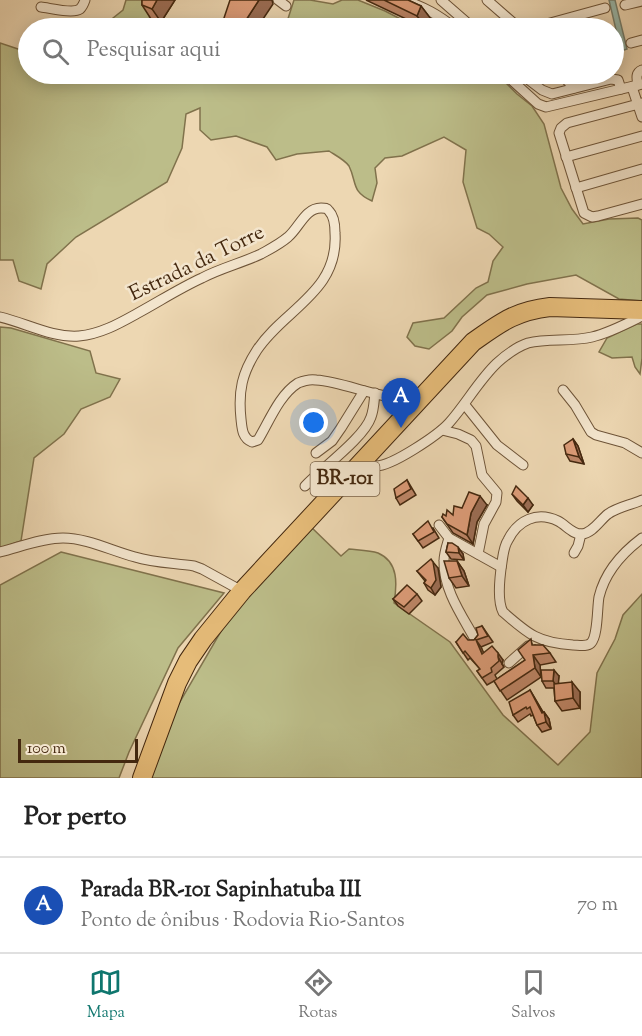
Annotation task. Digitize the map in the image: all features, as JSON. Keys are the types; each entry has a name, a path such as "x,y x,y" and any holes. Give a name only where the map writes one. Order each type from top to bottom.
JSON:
{"highway":[{"name":"BR-101","path":"142,778 177,683 203,639 242,591 473,342 520,312 535,309 550,307 642,310"}],"street":[{"path":"41,7 72,12 80,9 85,0"},
{"path":"405,0 424,7 442,18"},
{"path":"441,0 462,18"},
{"path":"488,0 508,18"},
{"path":"625,5 642,1"},
{"path":"568,18 605,8"},
{"path":"631,43 642,40"},
{"path":"642,70 637,76 642,117"},
{"path":"516,84 538,104 546,107 638,85"},
{"path":"534,84 546,93 556,93 590,84"},
{"path":"570,84 574,88"},
{"path":"619,84 621,89"},
{"path":"640,104 567,123 559,133 582,210 586,215 592,217 642,204"},
{"path":"566,157 642,136"},
{"path":"576,188 642,169"},
{"name":"Estrada da Torre","path":"0,317 63,335 78,336 94,333 118,324 203,277 268,250 290,235 309,212 316,208 323,208 330,212 335,226 336,241 333,258 324,278 306,301 258,348 247,368 240,399 243,431 248,441 258,440 279,402 298,383 315,380 416,403"},
{"path":"361,461 375,466 397,460 442,430 465,405 495,364 513,350 529,343 591,337 609,332 642,316"},
{"path":"563,390 591,432 625,443 642,453"},
{"path":"316,453 332,441 364,391"},
{"path":"305,486 349,445 370,420 375,393"},
{"path":"465,405 497,446 523,465"},
{"path":"442,430 471,440 476,446 482,475 497,493 496,502 484,524 478,554"},
{"path":"642,500 608,513 586,533 581,534 544,517 522,522 507,541 501,567 500,598 503,612 537,638 555,643 588,645 594,634 598,599 602,586 610,571 642,538"},
{"path":"439,525 449,538 501,567"},
{"path":"574,553 581,534"},
{"path":"449,538 444,560 449,588 476,641"},
{"path":"0,552 36,542 70,539 146,560 202,569 242,591"},
{"path":"509,663 537,638"}],"green space":[{"path":"126,0 149,0 150,18 113,18 123,10"},
{"path":"294,0 333,4 342,0 358,0 399,18 288,18"},
{"path":"0,43 18,49 18,84 507,84 532,106 544,124 561,188 583,224 609,219 638,218 642,220 642,301 619,299 576,275 527,284 487,295 462,317 452,331 429,349 415,346 407,337 413,323 444,318 476,288 488,282 493,261 503,247 489,234 477,228 463,182 466,150 444,137 402,156 385,158 375,168 377,183 372,201 365,198 358,190 349,166 329,151 297,154 276,160 267,147 236,136 211,140 200,130 200,108 186,114 182,148 167,182 76,237 47,264 41,289 19,281 13,260 0,260"},
{"path":"637,324 642,324 640,374 632,357 612,358 599,352 607,338"},
{"path":"0,327 11,328 90,351 96,373 120,379 110,397 81,409 64,434 34,458 21,541 0,548"},
{"path":"309,525 341,556 349,549 375,552 385,557 390,562 395,575 394,603 450,642 503,715 558,765 590,732 597,673 615,639 623,615 642,594 642,778 151,778 174,712 231,614"},
{"path":"61,552 224,593 178,648 119,778 0,778 0,585"}],"shaded area":[{"path":"609,0 615,0 619,18 613,18"}],"building":[{"path":"142,0 157,0 152,9 142,5"},
{"path":"230,0 259,0 247,18 224,18"},
{"path":"384,0 408,0 421,6 417,16"},
{"path":"573,439 579,457 566,454 564,445"},
{"path":"407,480 411,489 396,498 394,489"},
{"path":"516,486 528,498 523,505 512,494"},
{"path":"469,492 480,496 471,513 467,535 447,524 442,517 443,514 446,516 447,510 453,515 454,506 462,508"},
{"path":"428,521 434,532 418,541 413,534"},
{"path":"448,543 458,547 459,553 446,552"},
{"path":"431,559 436,580 431,588 424,583 426,580 417,571"},
{"path":"444,561 457,561 462,576 449,578"},
{"path":"407,585 417,594 404,607 393,599"},
{"path":"482,626 488,636 476,640 482,654 492,646 498,653 499,661 491,668 492,672 482,678 477,671 480,669 465,651 463,653 456,642 463,634 468,640 474,640 478,635 476,628"},
{"path":"531,639 532,645 543,645 550,653 533,655 535,668 500,691 494,681 525,660 518,650"},
{"path":"541,670 554,670 553,681 542,681"},
{"path":"572,682 573,698 555,701 554,684"},
{"path":"530,690 542,713 544,712 546,722 537,725 530,707 513,715 509,702"}],"place":[{"name":"Parada BR-101 Sapinhatuba III","path":"401,428"}]}
